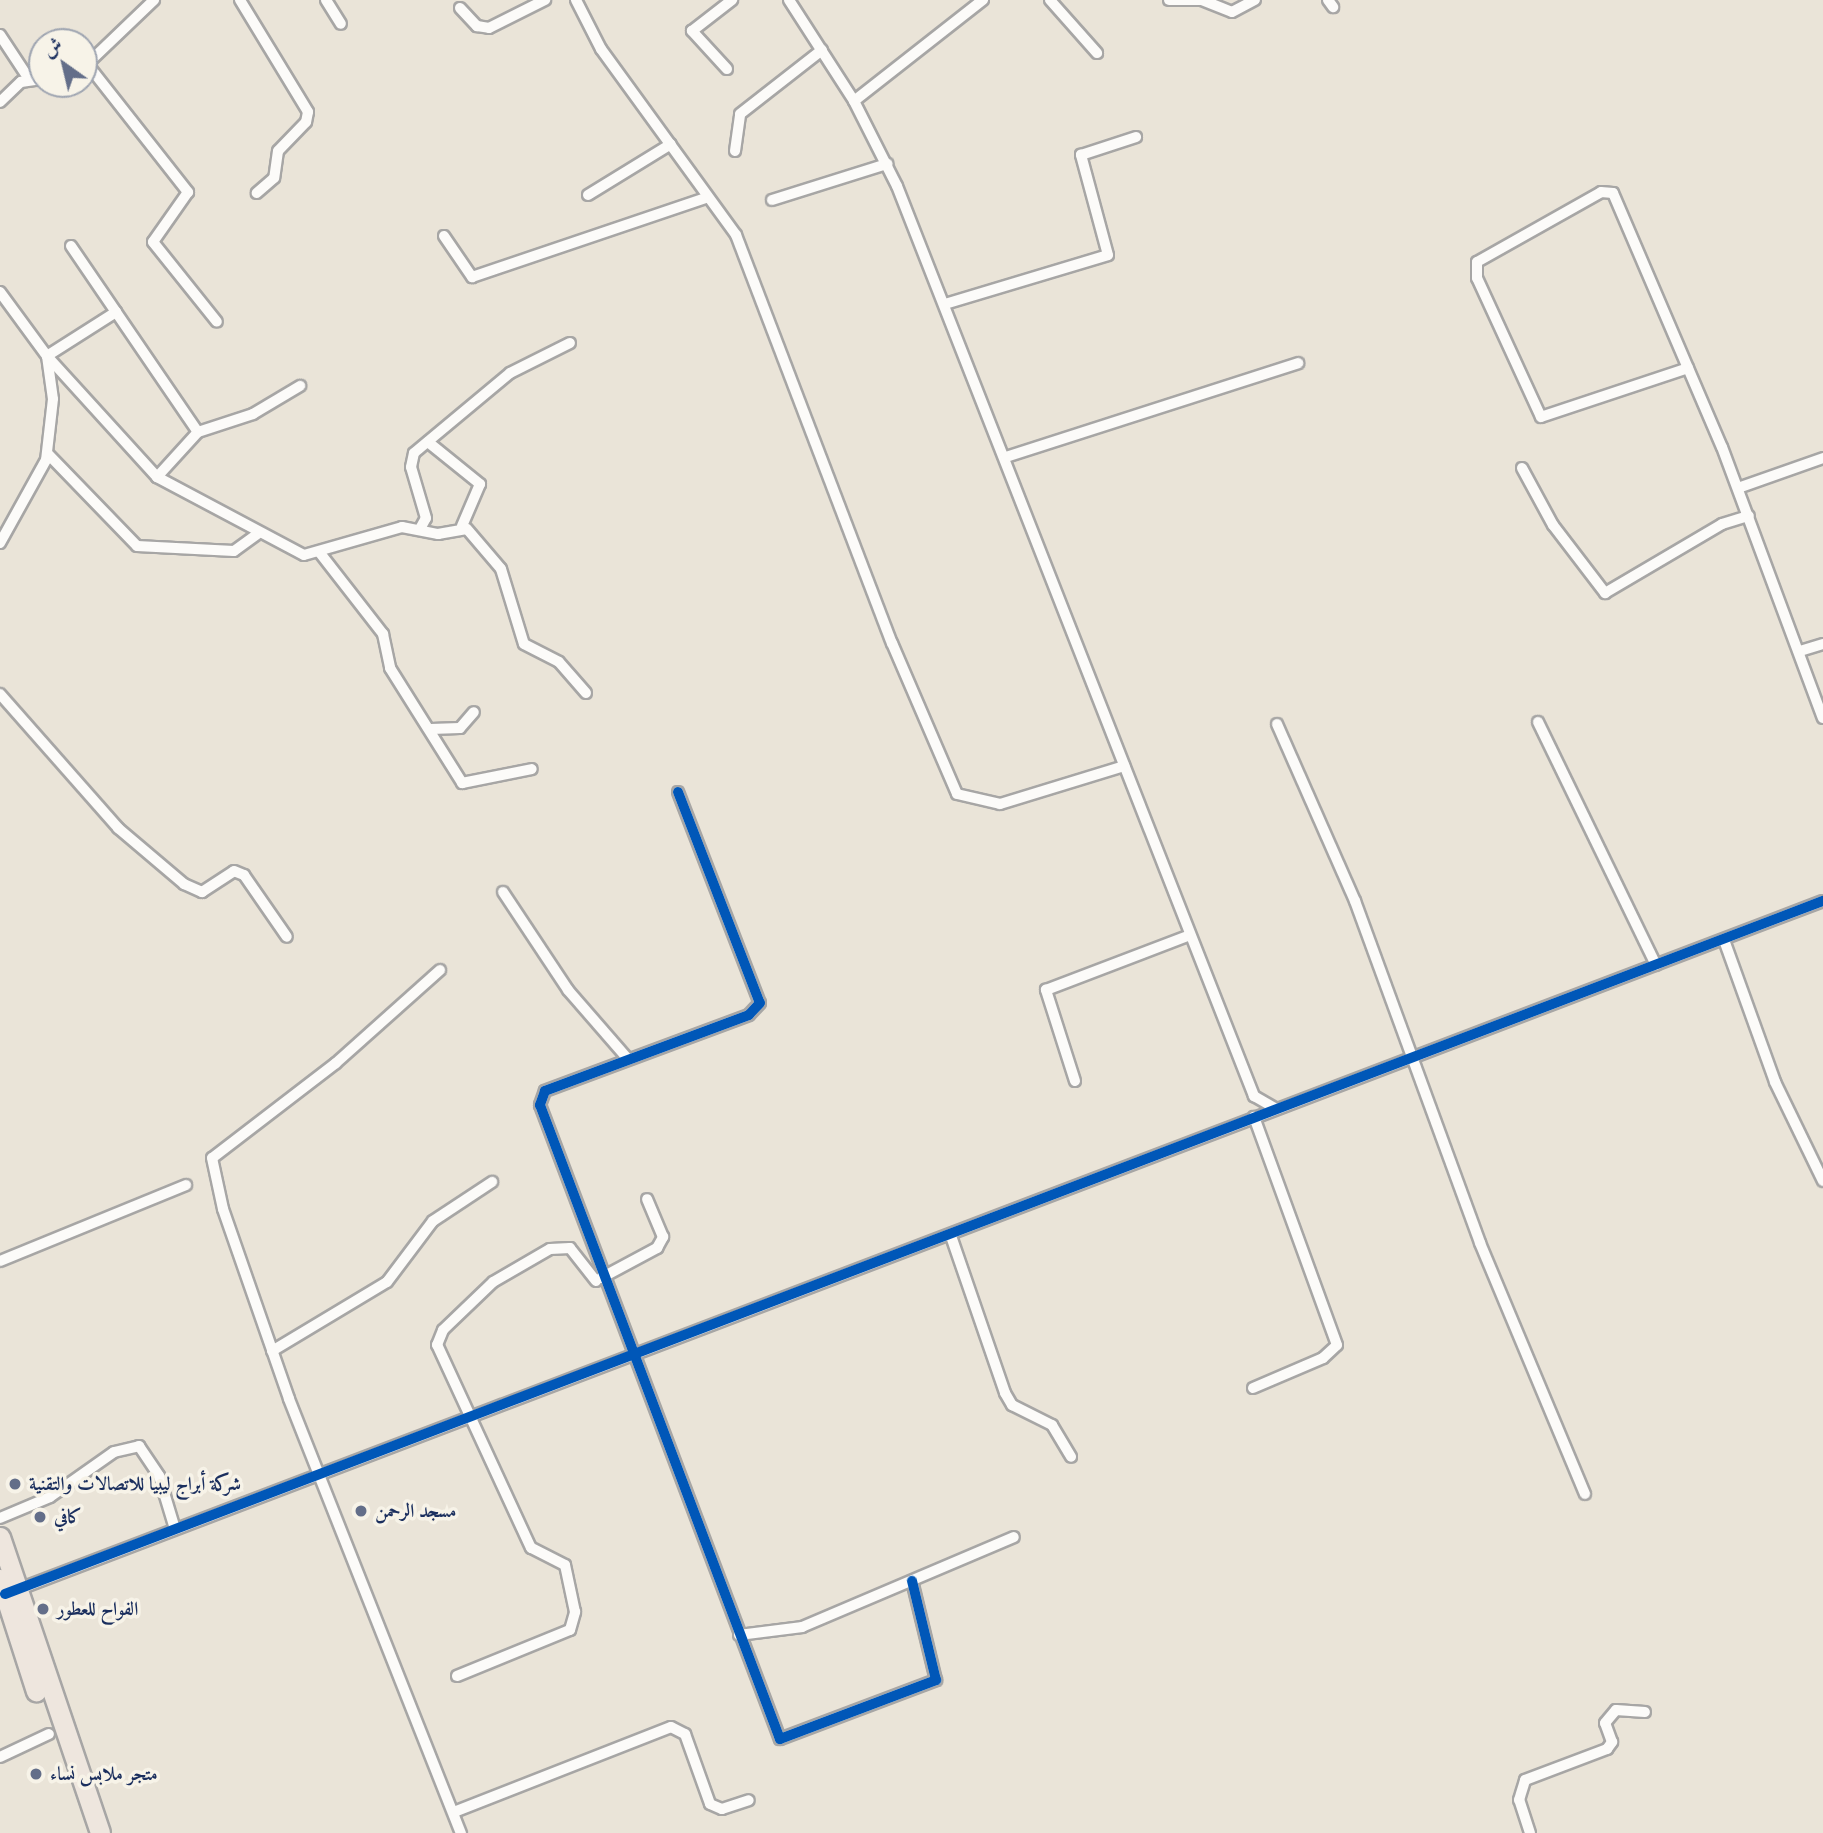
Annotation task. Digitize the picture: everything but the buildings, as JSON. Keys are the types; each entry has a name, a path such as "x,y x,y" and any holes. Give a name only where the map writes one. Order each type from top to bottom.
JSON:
{"highway":[{"path":"0,1537 8,1587 49,1734 87,1833"},
{"path":"8,1587 100,1833"}],"street":[{"path":"98,54 154,0"},
{"path":"240,0 308,112 306,122 278,151 274,178 257,193"},
{"path":"326,0 341,24"},
{"path":"460,8 477,26 489,28 545,0"},
{"path":"576,0 601,49 708,197 744,254 891,643 957,794 1000,804 1124,766"},
{"path":"727,69 692,31 732,0"},
{"path":"789,0 854,102 887,164 1006,457 1254,1096 1250,1118 1337,1345 1323,1358 1252,1388"},
{"path":"854,102 984,0"},
{"path":"1050,0 1097,53"},
{"path":"1169,0 1201,0 1232,12 1255,0"},
{"path":"0,35 28,77"},
{"path":"735,151 740,114 822,50"},
{"path":"0,102 28,80"},
{"path":"98,81 188,192 153,242 217,322"},
{"path":"945,304 1108,255 1081,155 1136,137"},
{"path":"588,195 671,144"},
{"path":"772,200 887,164"},
{"path":"1688,369 1541,417 1477,278 1477,262 1608,190 1618,199 1738,488 1823,718"},
{"path":"444,236 472,277 708,197"},
{"path":"71,246 198,432"},
{"path":"0,292 47,356 157,477 292,552 320,553 391,529 421,527 438,534 462,526 480,484 428,442"},
{"path":"47,356 116,312"},
{"path":"421,527 425,510 411,460 428,442 510,373 570,343"},
{"path":"0,543 48,454 54,399 47,356"},
{"path":"1006,457 1298,363"},
{"path":"157,477 198,432 253,414 300,386"},
{"path":"48,454 64,463 137,546 234,551 257,534"},
{"path":"1738,488 1823,458"},
{"path":"1522,468 1553,525 1605,593 1722,524 1749,516"},
{"path":"462,526 501,569 524,644 559,663 586,693"},
{"path":"320,553 383,634 390,668 431,729 462,783 532,769"},
{"path":"1800,652 1823,643"},
{"path":"0,694 118,828 184,884 202,892 234,871 244,875 287,937"},
{"path":"431,729 460,728 474,712"},
{"path":"1538,722 1657,965"},
{"path":"1277,724 1355,901 1480,1243 1585,1494"},
{"path":"678,792 760,1003 749,1015 628,1059 538,1098 601,1278 777,1735 791,1739 936,1681 912,1581"},
{"path":"503,892 560,979 628,1059"},
{"path":"8,1587 175,1529 632,1357 951,1236 1275,1108 1823,901"},
{"path":"1075,1081 1046,990 1190,935"},
{"path":"1724,940 1775,1082 1823,1181"},
{"path":"440,970 337,1063 212,1158 223,1209 272,1351 461,1833"},
{"path":"1254,1096 1275,1108"},
{"path":"272,1351 387,1282 433,1221 492,1182"},
{"path":"0,1261 186,1185"},
{"path":"601,1278 657,1248 662,1224 647,1199"},
{"path":"951,1236 1005,1393 1012,1405 1052,1426 1071,1457"},
{"path":"457,1676 558,1636 576,1622 565,1565 531,1548 470,1416 448,1379 437,1345 443,1330 513,1267 550,1249 570,1248 590,1267 632,1357"},
{"path":"0,1518 50,1497 114,1452 139,1446 159,1476 175,1529"},
{"path":"739,1635 781,1634 1014,1537"},
{"path":"1530,1833 1519,1800 1525,1780 1607,1749 1612,1742 1605,1723 1616,1710 1645,1712"},
{"path":"454,1812 671,1727 685,1734 710,1804 722,1809 749,1800"},
{"path":"0,1758 49,1734"}],"cycle path":[{"path":"678,792 760,1003 749,1015 545,1091 540,1105 780,1739 936,1680 912,1581"},
{"path":"5,1594 1823,901"}],"place":[{"name":"شركة أبراج ليبيا للاتصالات والتقنية","path":"15,1484"},
{"name":"مسجد الرحمن","path":"361,1511"},
{"name":"كافي","path":"40,1517"},
{"name":"الفواح للعطور","path":"43,1609"},
{"name":"متجر ملابس نساء","path":"36,1774"}]}
